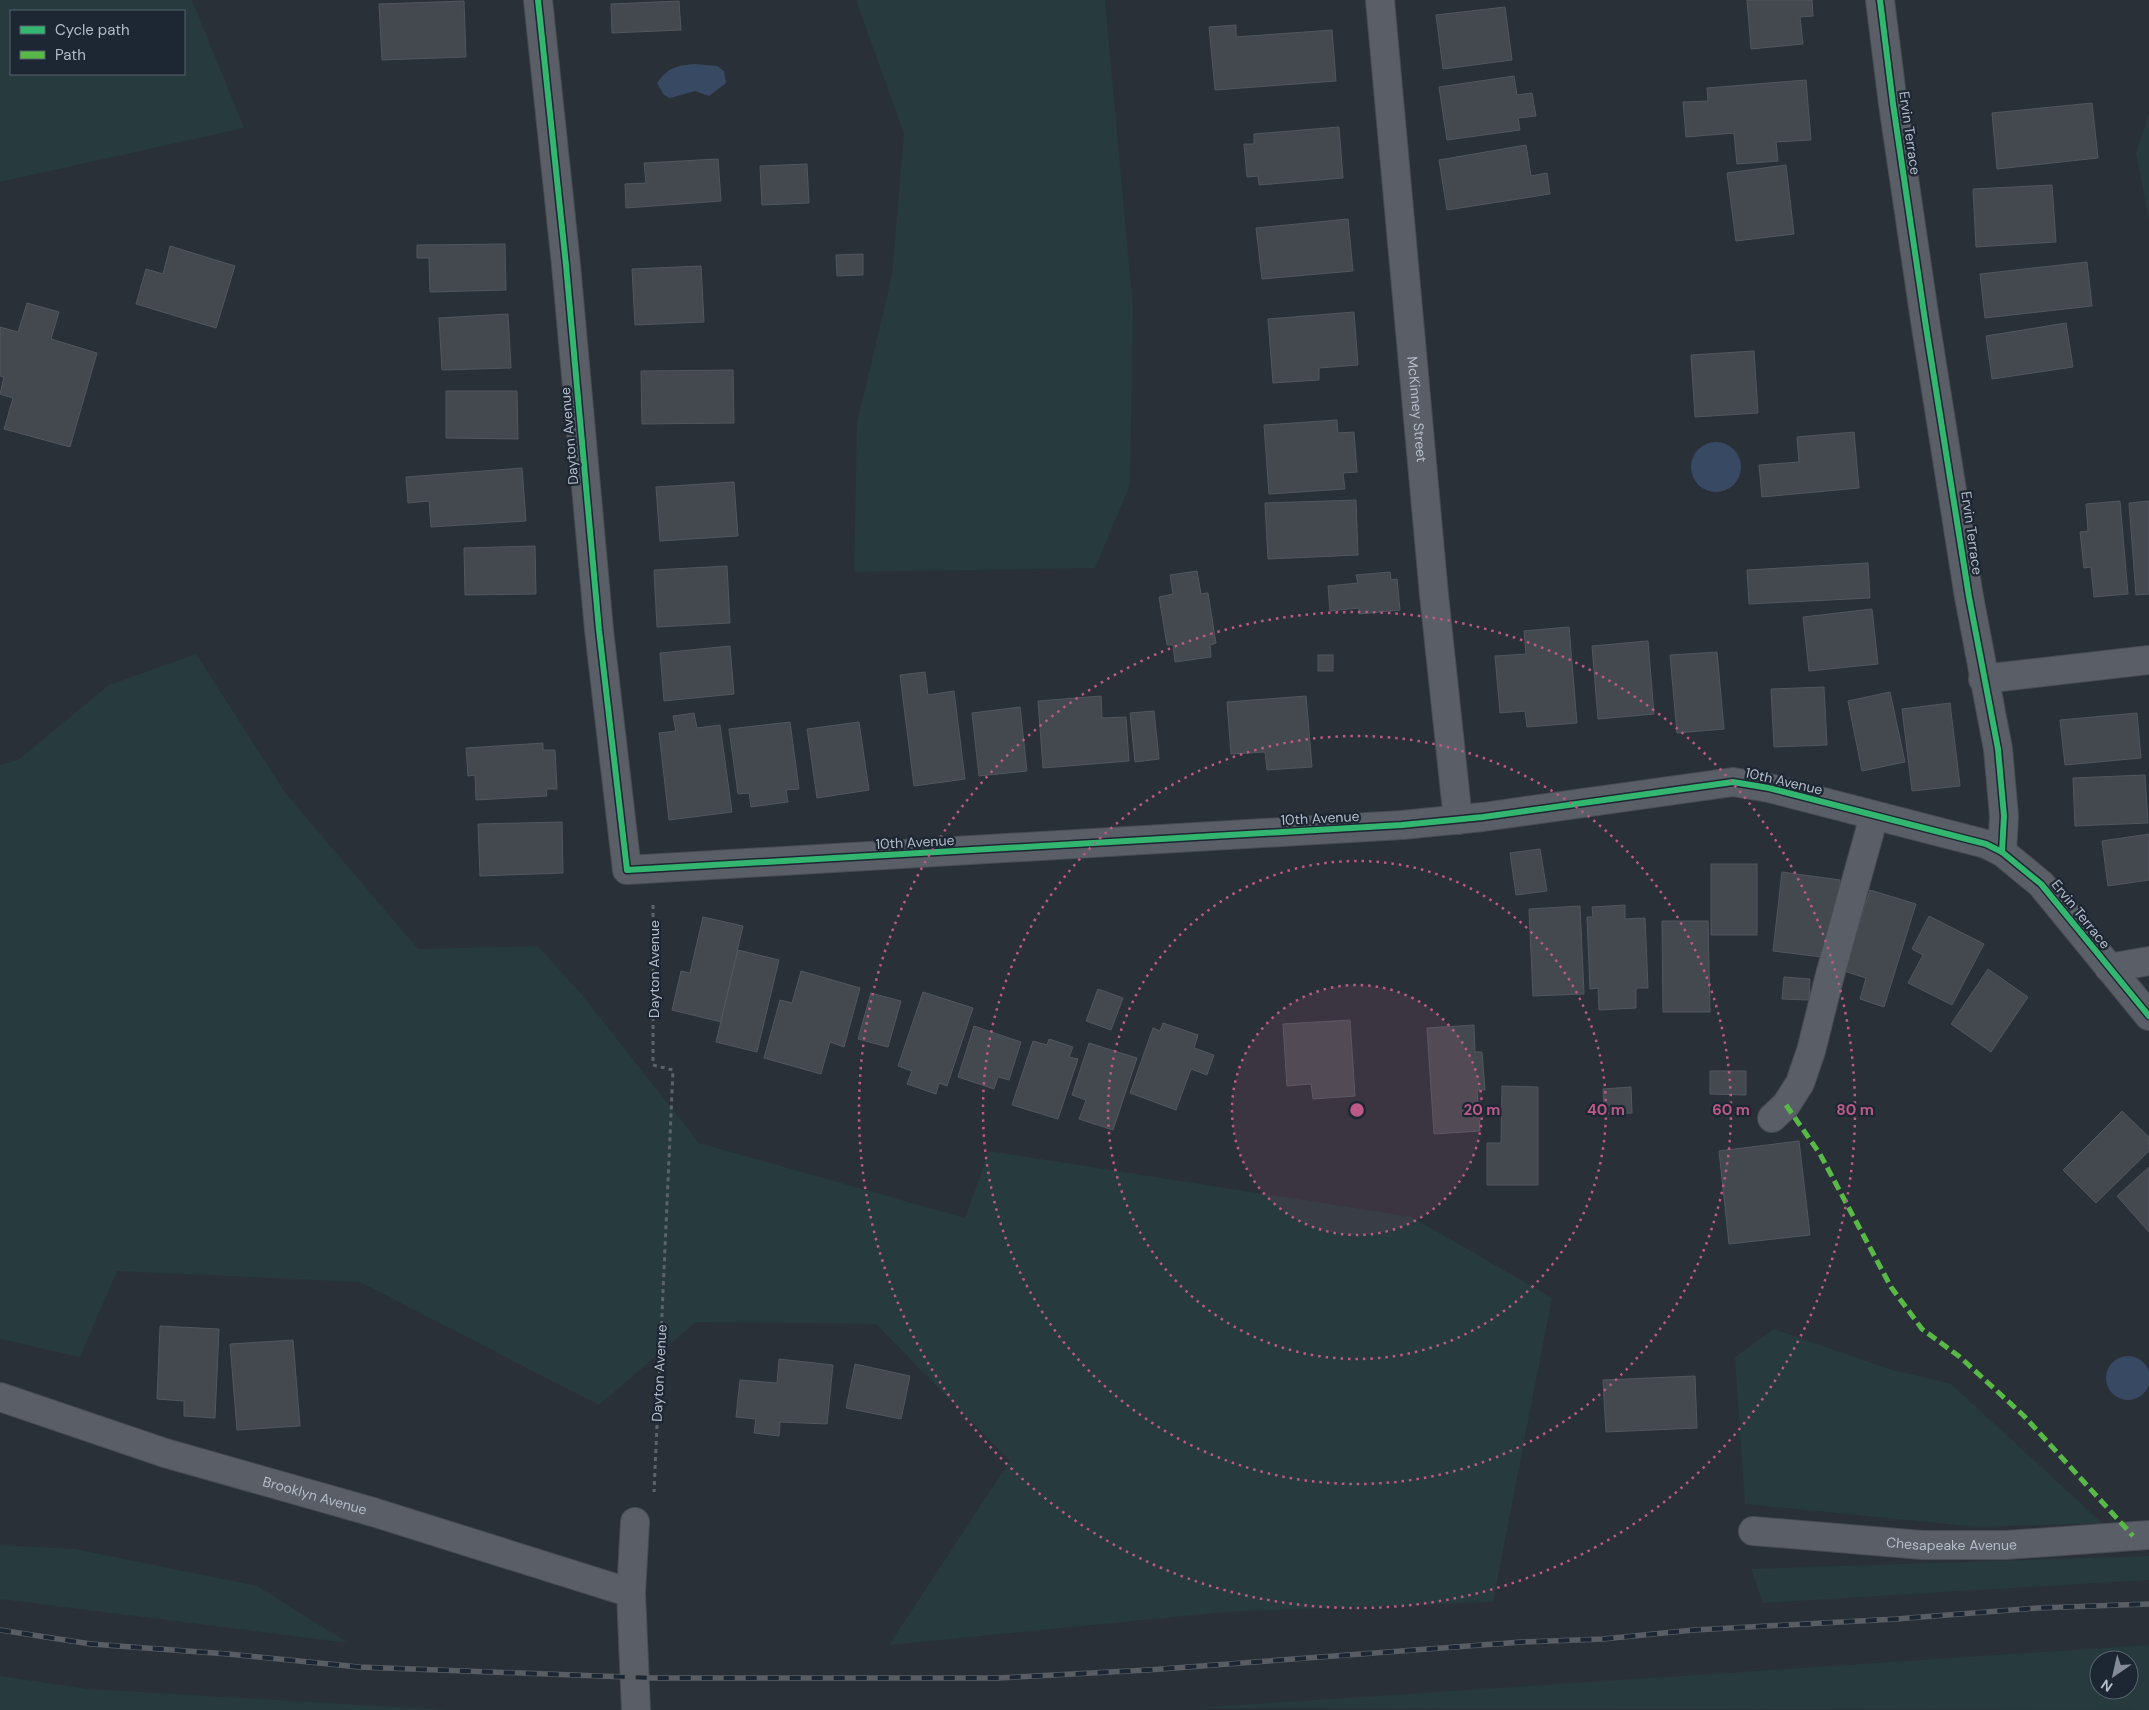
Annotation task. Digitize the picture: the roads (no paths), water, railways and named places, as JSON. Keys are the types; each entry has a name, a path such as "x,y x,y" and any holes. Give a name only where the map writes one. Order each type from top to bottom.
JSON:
{"street":[{"name":"Dayton Avenue","path":"538,0 567,273 599,630 627,870"},
{"name":"McKinney Street","path":"1380,0 1434,595 1458,820"},
{"name":"Ervin Terrace","path":"1880,0 1894,113 1926,327 1983,679 1998,749 2004,816 2002,852 2041,884 2149,1016"},
{"path":"1983,679 2149,660"},
{"name":"10th Avenue","path":"627,870 1350,829 1458,820 1732,782 1769,788 1980,842 2002,852"},
{"path":"1772,1118 1786,1105 1800,1083 1812,1052 1830,975 1874,816"},
{"path":"2109,968 2149,961"},
{"name":"Brooklyn Avenue","path":"0,1397 165,1453 373,1512 631,1593"},
{"path":"635,1522 631,1593 636,1710"},
{"name":"Chesapeake Avenue","path":"1753,1531 1922,1545 2006,1545 2149,1535"}],"water":[{"path":"695,64 717,66 724,71 726,83 709,96 695,91 670,98 664,95 657,83 669,70"},
{"path":"1716,442 1726,444 1734,449 1739,457 1741,467 1739,477 1734,485 1726,490 1716,492 1706,490 1698,485 1693,477 1691,467 1693,457 1698,449 1706,444"},
{"path":"2128,1356 2140,1360 2146,1366 2150,1378 2146,1390 2140,1396 2128,1400 2116,1396 2110,1390 2106,1378 2110,1366 2116,1360"}],"railway":[{"path":"0,1630 91,1644 228,1654 359,1667 653,1678 999,1678 1148,1670 1522,1642 1603,1639 1694,1630 1896,1619 2037,1608 2149,1604"}]}
